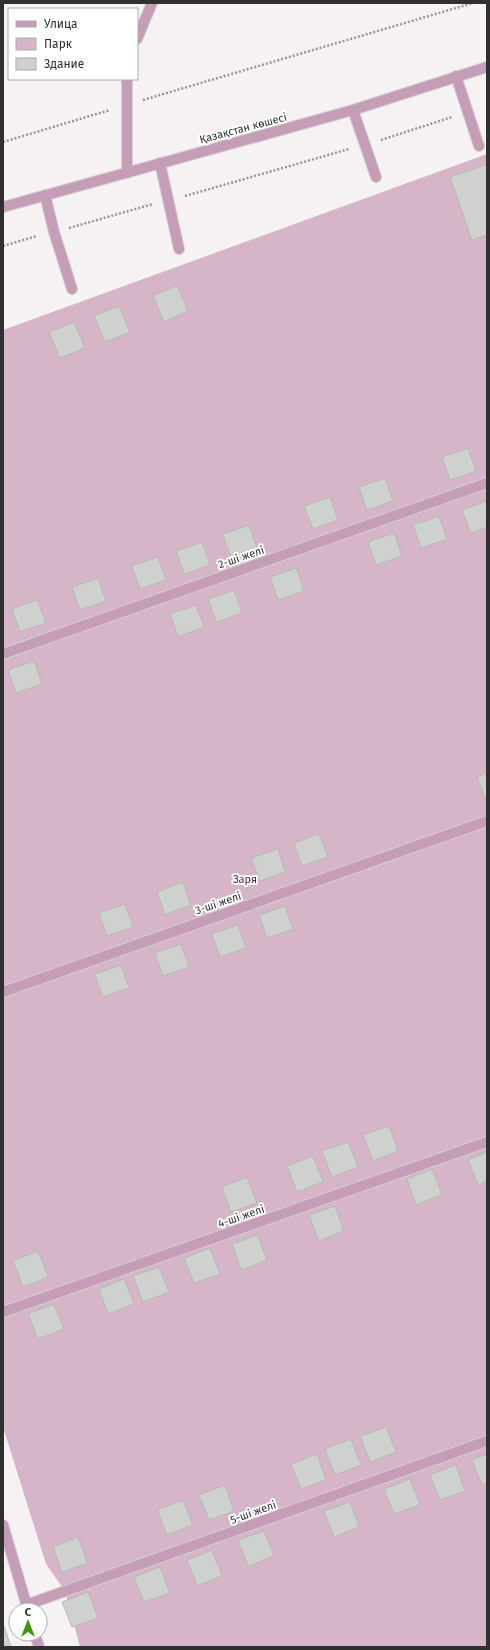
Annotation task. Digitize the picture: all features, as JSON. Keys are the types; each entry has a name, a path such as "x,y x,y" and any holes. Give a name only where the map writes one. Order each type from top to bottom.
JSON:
{"street":[{"path":"138,37 152,3"},
{"name":"Қазақстан көшесі","path":"3,207 353,110 487,67"},
{"path":"456,76 479,146"},
{"path":"127,80 128,173"},
{"path":"353,110 376,177"},
{"path":"160,163 179,249"},
{"path":"45,195 54,232 72,289"},
{"name":"2-ші желі","path":"3,654 487,483"},
{"name":"3-ші желі","path":"3,992 487,821"},
{"name":"4-ші желі","path":"3,1312 487,1142"},
{"name":"5-ші желі","path":"41,1602 487,1441"},
{"path":"3,1525 26,1602"}],"path":[{"path":"3,142 473,3"},
{"path":"3,246 365,145 467,113"}],"green space":[{"name":"Заря","path":"487,154 487,1647 80,1647 65,1591 46,1564 3,1427 3,330"}],"building":[{"path":"487,164 487,235 472,240 450,177"},
{"path":"177,285 188,311 164,322 153,296"},
{"path":"119,306 130,332 105,342 94,316"},
{"path":"74,322 85,348 60,358 49,332"},
{"path":"468,448 476,471 450,480 442,457"},
{"path":"385,478 393,501 367,510 359,487"},
{"path":"330,497 338,520 313,529 304,506"},
{"path":"487,501 487,527 471,533 462,510"},
{"path":"439,516 447,539 421,548 413,525"},
{"path":"249,525 257,548 231,557 223,534"},
{"path":"394,533 402,556 376,565 368,542"},
{"path":"202,542 210,565 184,574 176,551"},
{"path":"158,557 166,580 140,589 132,566"},
{"path":"296,568 304,591 278,600 270,577"},
{"path":"98,578 106,601 80,610 72,587"},
{"path":"234,590 242,613 216,622 208,599"},
{"path":"37,600 46,623 20,632 12,609"},
{"path":"196,605 204,627 178,637 170,614"},
{"path":"34,661 42,684 16,693 8,670"},
{"path":"487,773 487,799 486,800 477,777"},
{"path":"319,834 328,857 302,866 294,843"},
{"path":"278,849 285,872 260,881 251,858"},
{"path":"183,882 191,905 165,915 157,892"},
{"path":"125,904 133,927 107,936 99,913"},
{"path":"285,906 293,929 267,938 259,915"},
{"path":"238,925 246,948 220,957 212,934"},
{"path":"181,944 189,967 163,976 155,953"},
{"path":"121,965 129,988 103,997 95,974"},
{"path":"389,1126 398,1151 373,1161 363,1135"},
{"path":"348,1142 358,1167 332,1177 322,1151"},
{"path":"487,1152 487,1181 478,1185 468,1160"},
{"path":"313,1156 323,1182 297,1192 287,1166"},
{"path":"432,1169 442,1195 416,1205 407,1179"},
{"path":"247,1177 257,1203 231,1212 222,1187"},
{"path":"335,1206 344,1231 319,1241 309,1215"},
{"path":"257,1235 267,1260 241,1270 232,1244"},
{"path":"210,1248 220,1274 194,1283 184,1258"},
{"path":"38,1251 48,1277 23,1287 13,1261"},
{"path":"159,1267 169,1292 143,1302 133,1276"},
{"path":"124,1279 134,1304 108,1314 99,1289"},
{"path":"54,1304 64,1329 38,1339 28,1314"},
{"path":"386,1427 396,1452 370,1462 360,1436"},
{"path":"351,1439 361,1465 335,1475 325,1449"},
{"path":"317,1454 326,1480 301,1489 291,1464"},
{"path":"487,1454 487,1483 482,1485 472,1460"},
{"path":"456,1465 465,1491 440,1500 430,1475"},
{"path":"410,1479 420,1505 394,1514 384,1489"},
{"path":"225,1485 234,1511 209,1520 199,1495"},
{"path":"183,1500 193,1525 167,1535 157,1510"},
{"path":"350,1502 359,1527 334,1537 324,1511"},
{"path":"264,1531 274,1556 248,1566 238,1540"},
{"path":"78,1537 88,1563 62,1572 53,1547"},
{"path":"212,1550 222,1576 197,1586 187,1560"},
{"path":"160,1567 170,1593 144,1602 134,1577"},
{"path":"88,1592 98,1618 72,1627 62,1602"},
{"path":"3,1623 8,1642 11,1647 3,1647"}]}
